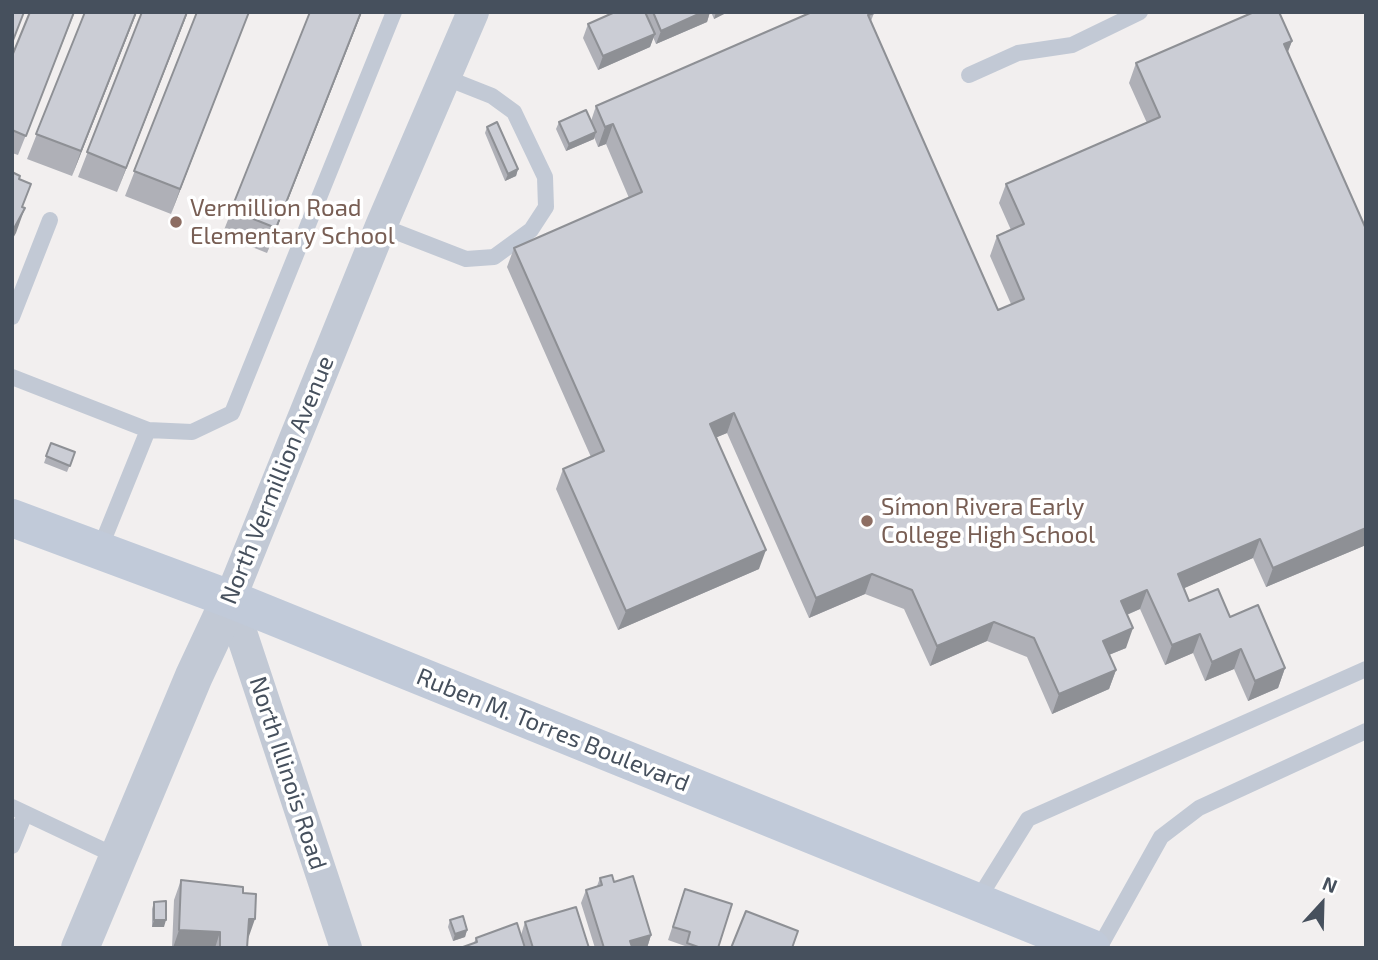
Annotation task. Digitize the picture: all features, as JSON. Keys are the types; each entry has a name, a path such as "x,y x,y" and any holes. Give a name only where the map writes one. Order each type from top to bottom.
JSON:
{"main road":[{"name":"Ruben M. Torres Boulevard","path":"12,517 230,599 1091,948"}],"street":[{"name":"North Vermillion Avenue","path":"80,948 230,599 381,226 473,12"},
{"name":"North Illinois Road","path":"230,599 346,948"}],"lane":[{"path":"12,377 148,430 192,432 232,413 394,12"},
{"path":"969,75 1018,53 1072,45 1140,12"},
{"path":"381,226 466,259 494,257 531,230 546,207 545,177 513,112 492,96 444,78"},
{"path":"12,317 50,220"},
{"path":"99,551 148,430"},
{"path":"976,902 1028,819 1366,669"},
{"path":"1099,948 1161,837 1199,808 1366,731"},
{"path":"12,846 19,811 118,857"}],"building":[{"path":"12,12 24,12 12,43"},
{"path":"30,12 74,12 26,136 12,130 12,56"},
{"path":"85,12 136,12 81,151 36,134"},
{"path":"142,12 187,12 126,168 87,152"},
{"path":"197,12 249,12 180,189 134,171"},
{"path":"310,12 361,12 276,228 231,210"},
{"path":"615,12 645,12 655,34 603,56 588,24"},
{"path":"653,12 703,12 661,31"},
{"path":"812,12 874,13 868,15 998,310 1024,299 997,236 1024,224 1006,184 1160,117 1136,63 1254,12 1279,12 1292,41 1284,44 1366,229 1366,528 1273,568 1260,539 1178,574 1189,601 1218,589 1230,617 1258,605 1285,668 1255,681 1241,649 1212,662 1200,634 1172,645 1147,590 1121,601 1133,628 1103,641 1116,670 1059,694 1034,638 994,622 937,646 912,590 872,574 816,598 734,413 710,424 766,550 626,611 563,469 604,451 514,248 642,192 613,124 605,127 596,106"},
{"path":"586,110 596,132 569,144 559,122"},
{"path":"497,122 518,169 508,174 487,127"},
{"path":"12,172 20,176 19,179 31,184 22,207 25,208 12,232"},
{"path":"51,443 75,452 70,466 46,456"},
{"path":"612,875 614,882 633,876 651,935 630,941 631,948 604,948 586,890 602,885 600,878"},
{"path":"181,880 243,887 243,893 256,894 255,919 249,919 247,948 220,948 220,932 179,930"},
{"path":"685,889 732,904 718,948 701,948 687,943 690,932 673,927"},
{"path":"166,901 166,920 154,920 154,902"},
{"path":"576,907 589,948 533,948 525,922"},
{"path":"746,911 798,931 792,948 731,948"},
{"path":"463,916 467,930 455,934 450,920"},
{"path":"517,923 525,948 463,948 477,942 476,938"}],"place":[{"name":"Vermillion Road Elementary School","path":"176,222"},
{"name":"Símon Rivera Early College High School","path":"867,521"}]}
